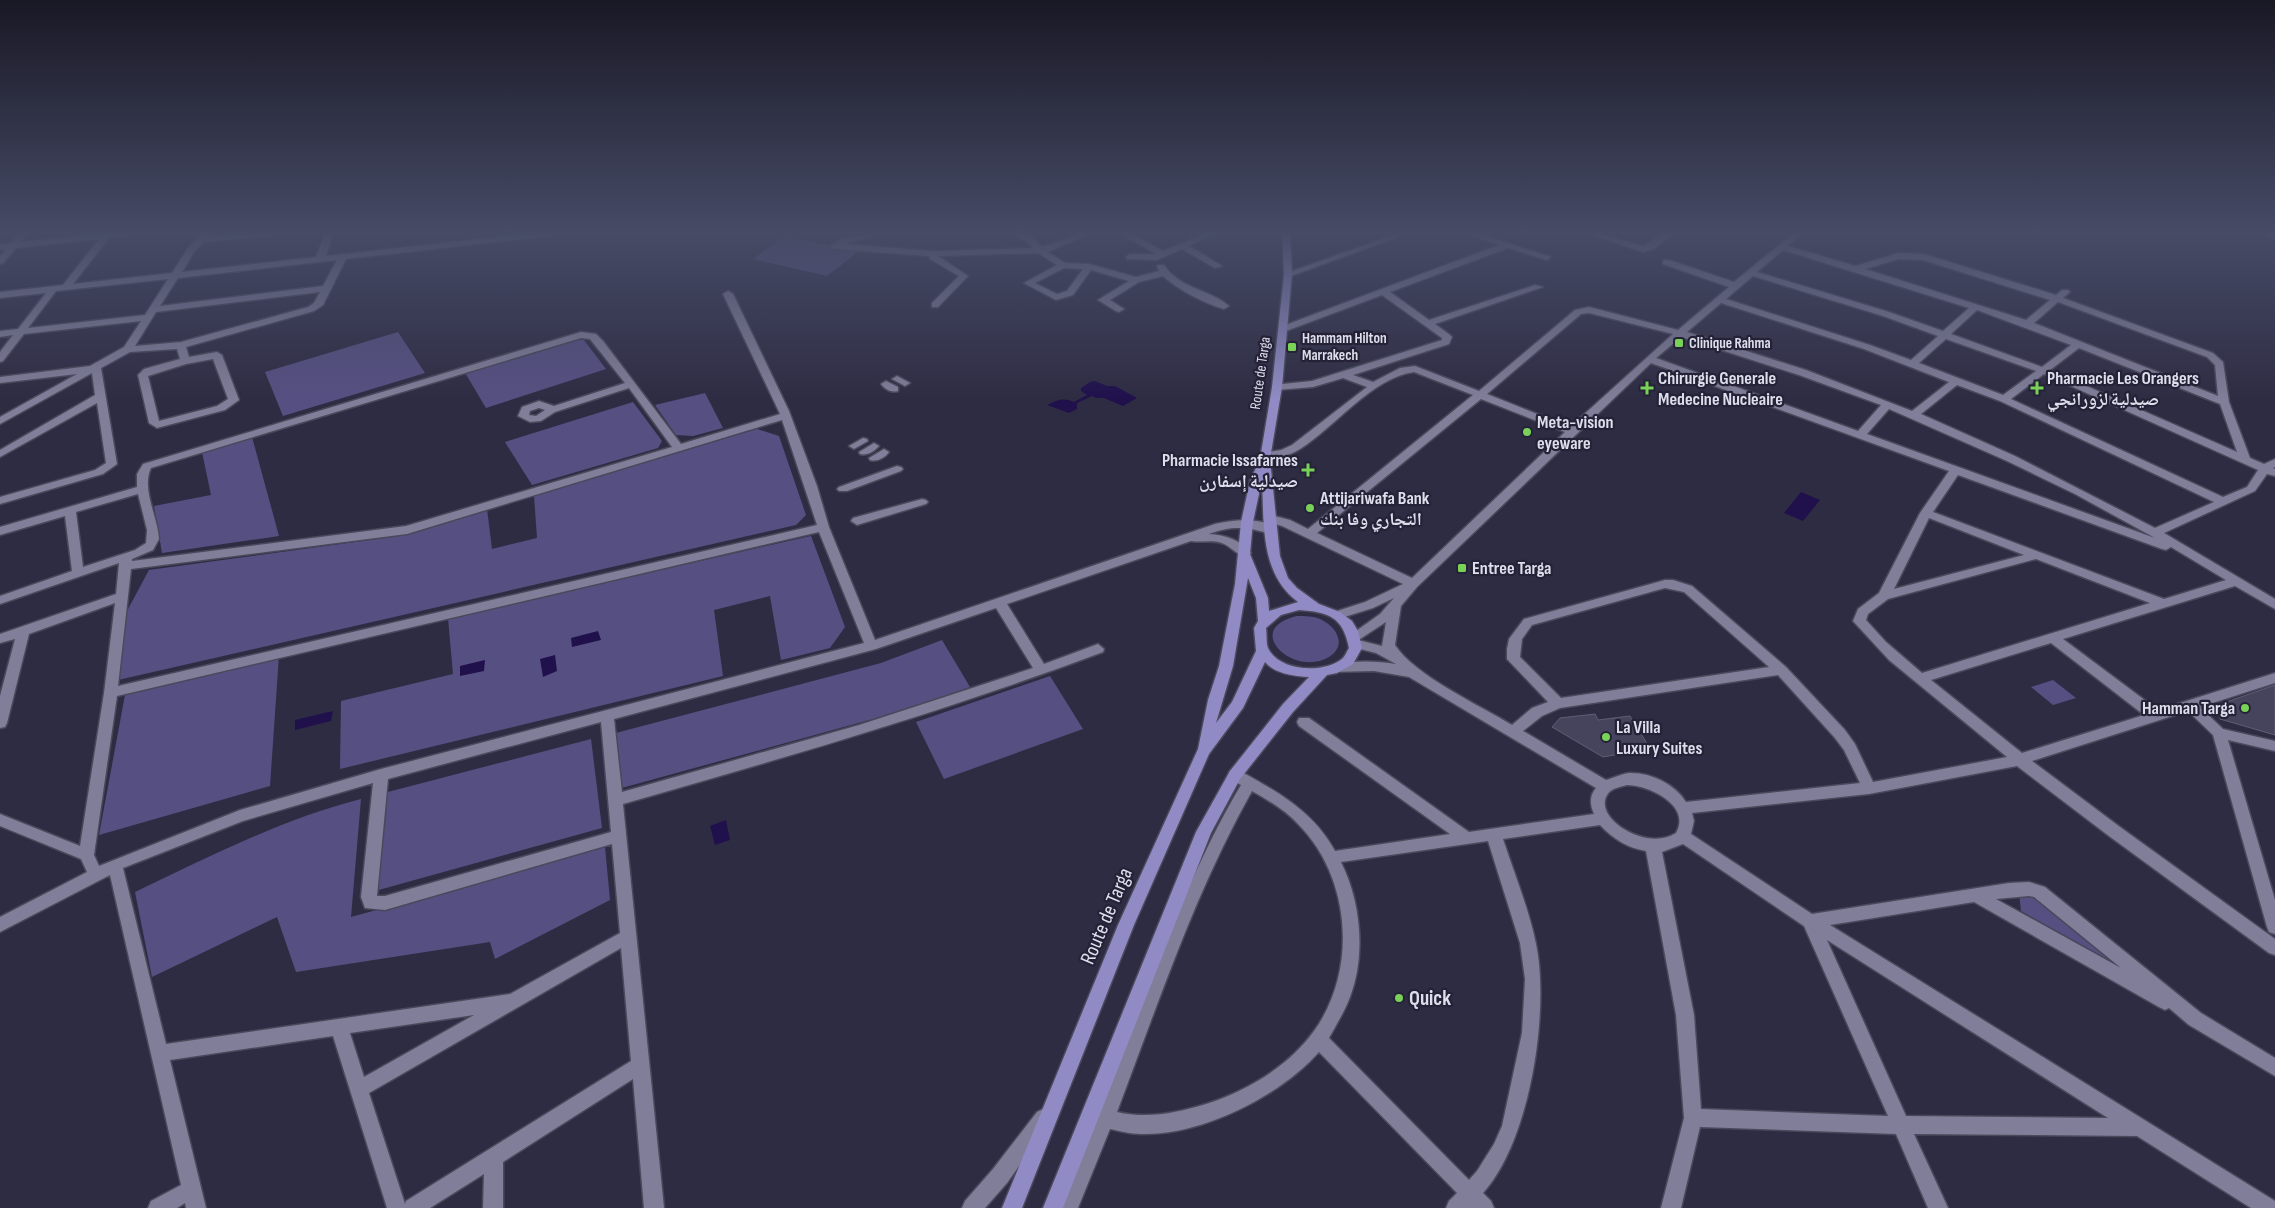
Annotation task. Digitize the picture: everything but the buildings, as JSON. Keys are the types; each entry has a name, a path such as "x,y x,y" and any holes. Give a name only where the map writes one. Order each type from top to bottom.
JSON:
{"main road":[{"name":"Route de Targa","path":"1287,287 1277,387 1266,457 1273,556 1281,578 1294,592 1314,607"},
{"name":"Route de Targa","path":"1264,621 1262,598 1244,553 1247,522 1256,481 1266,457"},
{"path":"1203,752 1215,700 1226,666 1239,601 1244,553"},
{"path":"1052,1208 1204,832 1242,779 1288,708 1328,671 1351,659 1356,640 1349,625 1338,615 1314,607 1285,608 1273,613 1264,621 1258,635 1263,651 1272,661 1284,668 1299,672 1328,671"},
{"name":"Route de Targa","path":"1012,1208 1126,925 1203,752 1238,704 1263,651"}],"street":[{"path":"0,294 64,287"},
{"path":"128,350 168,287"},
{"path":"935,305 953,287"},
{"path":"1037,287 1056,296 1070,294 1075,287"},
{"path":"1119,309 1103,300 1124,287"},
{"path":"1185,287 1224,306"},
{"path":"1283,329 1396,287"},
{"path":"1430,324 1537,287"},
{"path":"1395,656 1356,640 1384,617 1413,584 1449,552 1572,431 1649,359 1734,287"},
{"path":"1798,287 1886,314 2042,370 2245,458 2272,467"},
{"path":"1916,287 2027,324 2224,402"},
{"path":"2023,287 2210,355 2220,364 2224,402 2245,458"},
{"path":"0,334 326,288"},
{"path":"0,380 96,368 306,311 318,305 326,288"},
{"path":"0,359 53,289"},
{"path":"306,311 315,289"},
{"path":"1277,387 1313,384 1446,342 1447,337 1384,292"},
{"path":"2027,324 2055,298 2065,292"},
{"path":"728,294 786,416 823,526 871,646"},
{"path":"1720,300 1957,380 2004,399 2224,502"},
{"path":"1913,364 1976,306"},
{"path":"1309,534 1581,310 1595,311 1679,332 1746,353 1915,414 2045,475 2206,561 2275,605"},
{"path":"126,562 146,550 153,542 154,538 143,489 142,472 154,462 580,334 593,336 679,448"},
{"path":"2004,399 2079,344"},
{"path":"0,421 128,350 180,345"},
{"path":"180,345 185,361"},
{"path":"217,355 234,400 222,408 156,425 143,375 148,371 185,361 217,355"},
{"path":"1649,359 2206,561"},
{"path":"1384,362 1401,370"},
{"path":"0,502 99,472 112,464 110,444 99,397 96,368"},
{"path":"1266,457 1283,453 1296,447 1374,386 1401,370 1415,369 1572,431"},
{"path":"1342,374 1374,386"},
{"path":"1915,414 1957,380"},
{"path":"549,408 629,382"},
{"path":"0,454 99,397"},
{"path":"1860,436 1888,404"},
{"path":"0,595 0,600 78,573 126,562 407,530 786,416"},
{"path":"864,449 879,449"},
{"path":"2154,533 2255,486 2260,474 2272,467"},
{"path":"843,489 897,469"},
{"path":"1884,596 1926,513 1956,470"},
{"path":"0,531 143,489"},
{"path":"857,521 922,502"},
{"path":"70,511 78,573"},
{"path":"1926,513 2164,604"},
{"path":"0,925 115,865 240,816 381,775 871,646 1000,603 1215,527 1247,522 1286,523 1413,584"},
{"path":"111,693 823,526"},
{"path":"1187,538 1208,537 1228,540 1236,544 1244,553"},
{"path":"2037,555 1884,596 1862,612 1859,621 1921,678 2018,760 2275,948"},
{"path":"96,875 86,855 111,693 126,562"},
{"path":"1921,678 2238,581"},
{"path":"1338,615 1377,602 1413,584"},
{"path":"1558,703 1514,659 1512,654 1519,630 1528,622 1665,584 1673,584 1688,589 1781,670 1840,734 1850,748 1869,788"},
{"path":"0,639 122,596"},
{"path":"1000,603 1041,671"},
{"path":"1395,606 1388,646 1395,656 1413,673 1605,786"},
{"path":"0,723 22,631"},
{"path":"2053,638 2157,717"},
{"path":"615,800 904,718 1041,671 1098,649"},
{"path":"1328,671 1361,666 1380,666 1413,673"},
{"path":"0,672 14,668"},
{"path":"1512,732 1537,712 1558,703 1781,670"},
{"path":"1683,808 1869,788 2018,760 2275,678"},
{"path":"2191,706 2220,733 2275,746"},
{"path":"607,717 654,1208"},
{"path":"1304,722 1466,838"},
{"path":"2220,733 2275,927"},
{"path":"381,775 369,897 371,903 385,904 619,836"},
{"path":"1068,1208 1105,1119 1177,933 1226,823 1242,779 1293,809 1312,828 1333,857 1347,896 1351,924 1351,951 1343,994 1318,1039 1279,1078 1252,1094 1220,1108 1178,1120 1144,1125 1105,1119"},
{"path":"1627,779 1646,781 1672,795 1683,808 1687,823 1682,836 1670,844 1653,847 1624,838 1608,826 1602,819 1598,804 1601,792 1605,786 1627,779"},
{"path":"1333,857 1602,819"},
{"path":"0,820 86,855"},
{"path":"1456,1208 1484,1178 1501,1150 1511,1126 1531,1033 1533,979 1528,943 1494,835"},
{"path":"1682,836 1810,921 2268,1208"},
{"path":"1653,847 1685,1015 1693,1118 1671,1208"},
{"path":"115,865 196,1208"},
{"path":"1810,921 2020,889 2039,892 2195,1019"},
{"path":"1976,895 2195,1019 2275,1068"},
{"path":"1810,921 1938,1208"},
{"path":"360,1089 628,936"},
{"path":"159,1054 510,1002"},
{"path":"339,1027 397,1208"},
{"path":"1318,1039 1484,1208"},
{"path":"413,1208 640,1065"},
{"path":"972,1208 1000,1176 1053,1107"},
{"path":"1693,1118 1901,1125 2137,1127"},
{"path":"493,1208 494,1157"},
{"path":"158,1208 192,1189"}],"shaded area":[{"path":"398,332 425,373 283,416 265,372"},
{"path":"569,340 584,340 606,369 486,408 464,371"},
{"path":"1095,381 1107,386 1115,386 1137,398 1123,406 1104,398 1092,396 1077,403 1077,409 1069,413 1047,405 1060,400 1074,402 1087,395 1081,391 1081,388"},
{"path":"705,393 723,428 693,436 676,435 655,405"},
{"path":"633,402 662,441 658,448 532,485 505,442"},
{"path":"757,429 779,436 806,515 796,525 118,680 127,611 149,570 399,536 487,509 492,549 537,538 534,496"},
{"path":"252,437 279,536 162,553 154,506 211,495 202,452"},
{"path":"1801,492 1820,500 1803,521 1784,513"},
{"path":"811,536 845,627 830,648 781,660 770,596 714,610 723,676 340,769 341,701 453,674 448,618"},
{"path":"1297,616 1317,618 1331,626 1338,636 1339,642 1335,652 1329,657 1315,662 1301,661 1289,657 1279,649 1273,640 1273,631 1281,622"},
{"path":"598,631 601,640 572,647 571,638"},
{"path":"942,640 970,687 902,711 618,789 612,734 881,663"},
{"path":"279,655 270,786 99,835 125,695"},
{"path":"555,655 557,671 543,677 540,659"},
{"path":"485,660 484,671 460,676 460,666"},
{"path":"1050,676 1083,729 944,779 916,722"},
{"path":"2053,680 2076,698 2053,705 2031,687"},
{"path":"333,711 331,721 295,730 295,720"},
{"path":"591,739 602,828 375,891 384,793"},
{"path":"361,799 351,917 605,847 610,900 495,959 490,942 296,972 277,917 152,977 135,892 218,852 274,828 332,807"},
{"path":"726,820 730,840 715,845 710,826"},
{"path":"2019,893 2039,894 2141,978 2021,911"}],"place":[{"name":"Clinique Rahma","path":"1679,343"},
{"name":"Hammam Hilton Marrakech","path":"1292,347"},
{"name":"Chirurgie Generale Medecine Nucleaire","path":"1647,388"},
{"name":"Pharmacie Les Orangers صيدلية لزورانجي","path":"2037,388"},
{"name":"Meta-vision eyeware","path":"1527,432"},
{"name":"Pharmacie Issafarnes صيدلية إسفارن","path":"1308,470"},
{"name":"Attijariwafa Bank التجاري وفا بنك","path":"1310,508"},
{"name":"Entree Targa","path":"1462,568"},
{"name":"Hamman Targa","path":"2245,708"},
{"name":"La Villa Luxury Suites","path":"1606,737"},
{"name":"Quick","path":"1399,998"}]}
